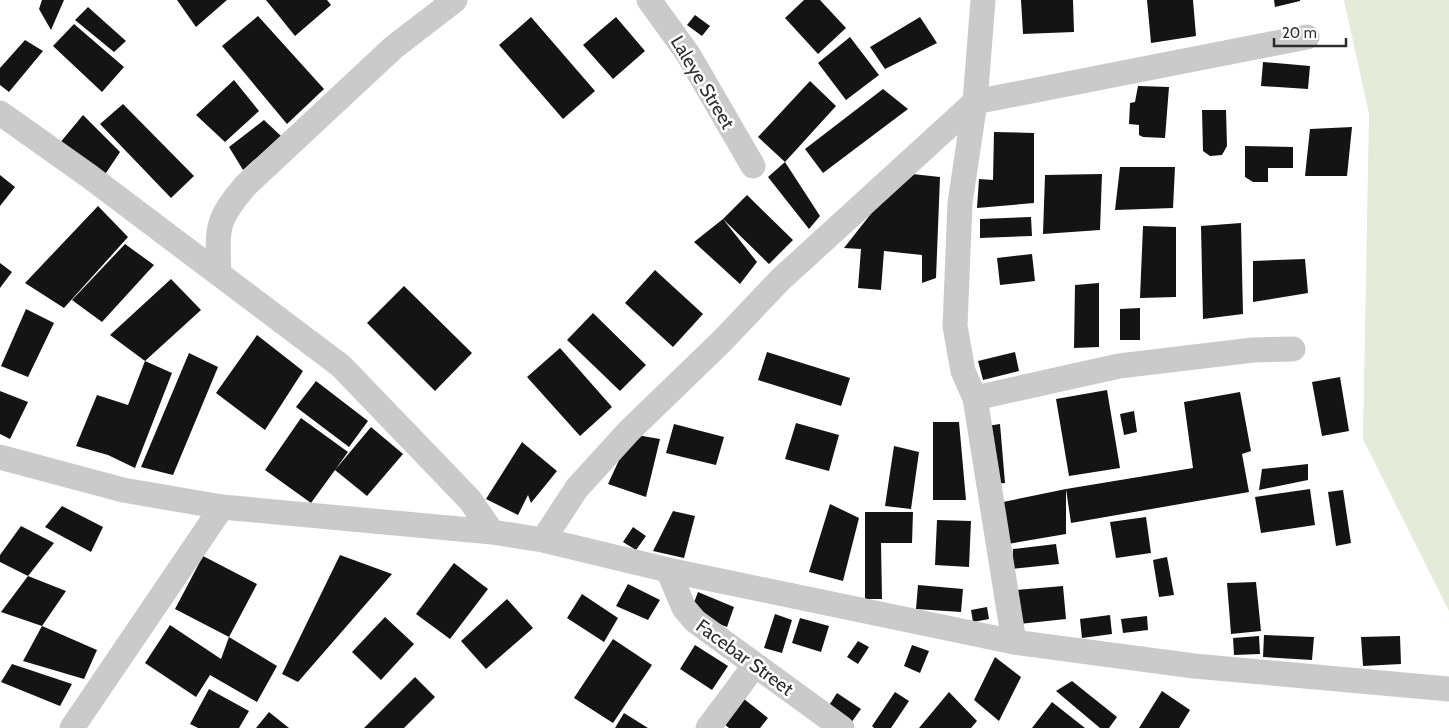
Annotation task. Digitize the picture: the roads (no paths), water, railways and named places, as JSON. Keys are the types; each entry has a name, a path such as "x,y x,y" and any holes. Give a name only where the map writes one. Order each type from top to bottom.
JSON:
{"street":[{"path":"219,273 217,240 220,224 226,209 246,184 394,47 455,0"},
{"name":"Laleye Street","path":"649,0 688,54 753,166"},
{"path":"983,0 975,102 960,202 955,326 963,371 976,398 1014,642"},
{"path":"542,540 577,488 629,431 722,341 780,280 975,102 1307,37"},
{"path":"0,113 219,273 341,366 470,500 492,532"},
{"path":"976,398 1119,366 1254,350 1294,349"},
{"path":"0,457 123,490 222,507 492,532 542,540 668,570 1014,642 1194,666 1449,689"},
{"path":"72,728 222,507"},
{"name":"Facebar Street","path":"668,570 688,615 842,728"},
{"path":"708,728 755,665"}]}
